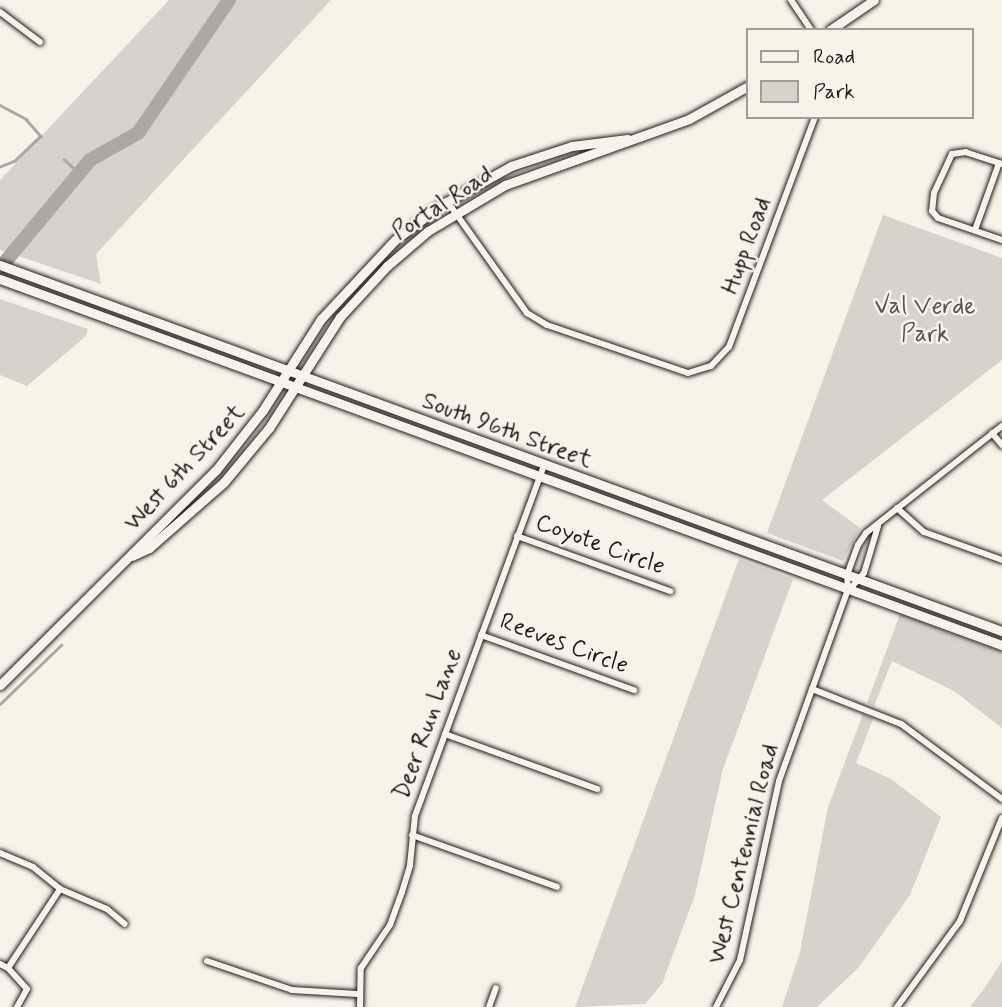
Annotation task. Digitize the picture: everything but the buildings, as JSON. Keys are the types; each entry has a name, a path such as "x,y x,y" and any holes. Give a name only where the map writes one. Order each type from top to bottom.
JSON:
{"main road":[{"path":"833,28 874,0"},
{"name":"Portal Road","path":"294,388 360,294 402,252 455,213 531,173 689,119 746,87"},
{"name":"Portal Road","path":"288,369 321,319 358,275 395,240 447,201 539,156 594,141 628,139"},
{"name":"South 96th Street","path":"0,265 1002,631"},
{"name":"South 96th Street","path":"0,279 1002,645"},
{"name":"West 6th Street","path":"0,685 229,456 288,369"},
{"name":"West 6th Street","path":"131,556 149,548 224,482 294,388"}],"street":[{"path":"791,0 810,28"},
{"path":"0,12 40,42"},
{"name":"Hupp Road","path":"455,213 527,313 547,325 678,372 695,371 711,366 734,338 814,119"},
{"path":"975,230 1000,163 966,152 952,153 934,193 935,215 975,230 1002,240"},
{"path":"447,201 455,213"},
{"name":"West Centennial Road","path":"716,1007 740,960 779,781 848,589 847,575 858,545 897,508 1002,426"},
{"path":"992,433 1002,445"},
{"name":"Deer Run Lane","path":"358,994 361,968 390,925 402,892 412,835 445,734 544,465"},
{"path":"897,508 924,532 1002,560"},
{"name":"West Centennial Road","path":"860,580 878,526"},
{"name":"Coyote Circle","path":"517,536 670,591"},
{"path":"848,589 860,580"},
{"name":"Reeves Circle","path":"481,635 634,690"},
{"path":"812,689 914,731 1002,799"},
{"path":"445,734 597,789"},
{"path":"897,1007 960,920 1002,818"},
{"path":"412,835 557,887"},
{"path":"0,853 33,867 60,889 107,909 125,924"},
{"path":"8,968 60,889"},
{"path":"207,961 292,990 358,994 360,1007"},
{"path":"0,964 8,968 27,989 18,1007"},
{"path":"489,1007 496,988"}],"green space":[{"path":"169,0 331,0 96,254 101,284 0,250 0,180"},
{"name":"Val Verde Park","path":"883,215 1002,258 1002,360 822,500 860,528 843,561 767,533"},
{"path":"0,299 88,329 86,336 27,386 0,375"},
{"path":"739,559 793,579 723,769 695,895 662,984 645,1004 575,1007"},
{"path":"900,614 1002,652 1002,728 954,691 892,661 874,706 867,703"},
{"path":"863,714 873,719 856,763 891,779 941,817 910,895 859,967 817,1007 782,1007 800,952 828,807"},
{"path":"1002,961 1002,1007 970,1007 984,989"}],"waterway":[{"path":"0,268 90,160 138,133 229,0"},
{"path":"0,105 26,119 41,136 15,161 0,167"},
{"path":"64,159 78,172"},
{"path":"0,704 61,645"}]}
